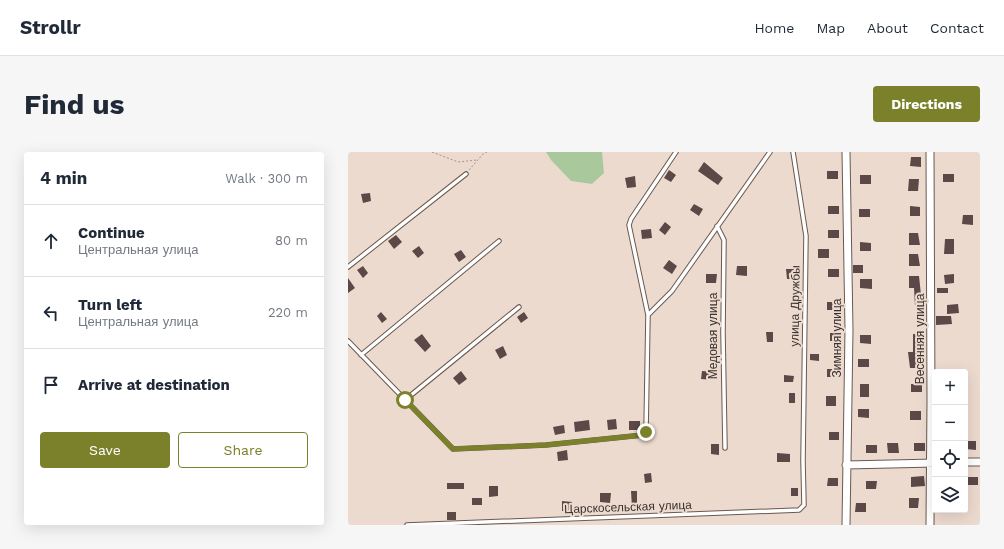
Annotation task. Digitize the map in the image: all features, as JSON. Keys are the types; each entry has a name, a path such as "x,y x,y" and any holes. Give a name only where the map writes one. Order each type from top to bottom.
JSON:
{"street":[{"name":"Зимняя улица","path":"846,152 849,330 846,525"},
{"name":"Весенняя улица","path":"930,152 933,441"},
{"path":"968,462 980,462"},
{"path":"846,465 932,463"},
{"name":"Весенняя улица","path":"930,525 932,477"}],"lane":[{"path":"348,342 453,449 546,445 643,435 646,432 648,316 629,225 631,219 676,152"},
{"path":"648,316 672,291 770,152"},
{"name":"улица Дружбы","path":"793,152 806,236 802,461"},
{"path":"348,267 466,174"},
{"name":"Медовая улица","path":"717,226 724,240 723,333 725,448"},
{"path":"361,355 499,241"},
{"path":"405,400 519,307"},
{"name":"Царскосельская улица","path":"407,525 798,510 804,505 802,461"}],"path":[{"path":"432,152 458,162 477,160"},
{"path":"466,174 477,160 487,152"}],"green space":[{"path":"546,152 602,152 604,173 592,184 571,181 551,160"}],"building":[{"path":"911,157 921,157 921,167 910,166"},
{"path":"704,162 723,178 718,185 698,171"},
{"path":"669,170 676,175 671,182 664,178"},
{"path":"827,171 838,171 838,179 827,179"},
{"path":"943,174 954,174 954,182 943,182"},
{"path":"860,175 871,175 871,184 860,184"},
{"path":"635,176 636,187 627,188 625,178"},
{"path":"909,179 919,179 918,191 908,191"},
{"path":"370,193 371,201 363,203 361,194"},
{"path":"694,204 703,209 699,216 690,210"},
{"path":"828,206 839,206 839,214 828,214"},
{"path":"910,206 920,207 920,216 910,216"},
{"path":"859,209 870,209 870,217 859,217"},
{"path":"963,215 973,215 973,225 962,224"},
{"path":"665,222 671,227 665,235 659,230"},
{"path":"651,229 652,238 642,239 641,230"},
{"path":"828,230 839,230 839,238 828,238"},
{"path":"909,233 918,233 920,245 909,245"},
{"path":"396,235 402,242 394,249 388,241"},
{"path":"945,239 954,239 954,254 944,254"},
{"path":"860,242 871,243 871,251 860,251"},
{"path":"419,246 424,253 418,258 412,251"},
{"path":"818,249 829,249 829,258 818,258"},
{"path":"461,250 466,257 459,262 454,254"},
{"path":"909,254 918,254 920,266 909,266"},
{"path":"669,260 677,266 672,274 663,268"},
{"path":"853,265 863,265 863,273 853,273"},
{"path":"363,266 368,273 363,278 357,270"},
{"path":"737,266 747,266 747,276 736,275"},
{"path":"786,269 796,269 796,279 787,279"},
{"path":"828,269 839,269 839,277 828,277"},
{"path":"706,274 717,274 716,283 706,283"},
{"path":"954,274 954,283 945,284 944,275"},
{"path":"909,276 919,276 921,295 925,295 925,306 915,306 914,288 909,288"},
{"path":"348,278 355,288 348,293"},
{"path":"860,279 872,279 872,289 860,288"},
{"path":"937,288 948,288 948,293 937,293"},
{"path":"827,302 838,302 838,310 827,310"},
{"path":"958,304 959,313 947,314 947,305"},
{"path":"381,312 387,319 382,323 377,316"},
{"path":"524,312 528,318 521,323 517,317"},
{"path":"936,316 951,316 952,324 936,325"},
{"path":"766,332 773,332 773,342 767,342"},
{"path":"830,333 841,333 841,341 830,341"},
{"path":"422,334 431,346 425,352 414,340"},
{"path":"913,334 922,334 921,368 910,368 908,352 913,352"},
{"path":"860,335 871,335 871,344 860,343"},
{"path":"503,346 507,355 500,359 495,350"},
{"path":"810,354 819,354 819,361 810,360"},
{"path":"858,359 869,359 869,367 858,367"},
{"path":"827,369 838,369 838,377 827,377"},
{"path":"461,371 467,379 459,385 453,378"},
{"path":"702,371 715,372 714,380 701,379"},
{"path":"784,375 794,376 793,382 784,382"},
{"path":"860,384 869,384 869,397 860,397"},
{"path":"911,384 922,384 922,392 911,392"},
{"path":"789,393 795,393 795,403 789,403"},
{"path":"826,396 836,396 836,406 826,406"},
{"path":"858,409 869,409 869,418 858,417"},
{"path":"910,411 921,411 921,420 910,420"},
{"path":"616,419 617,429 608,430 607,420"},
{"path":"589,420 590,430 575,432 574,422"},
{"path":"629,421 640,421 640,430 629,430"},
{"path":"564,425 565,433 555,435 553,427"},
{"path":"829,432 839,432 839,440 829,440"},
{"path":"968,441 976,441 976,450 968,449"},
{"path":"887,443 898,443 899,453 888,453"},
{"path":"914,443 925,443 925,451 914,451"},
{"path":"711,444 719,444 719,455 711,454"},
{"path":"866,445 877,445 877,453 866,453"},
{"path":"567,450 568,460 558,461 557,452"},
{"path":"777,453 790,454 790,462 777,462"},
{"path":"651,473 652,482 645,483 644,474"},
{"path":"924,476 925,486 911,487 911,477"},
{"path":"968,477 978,477 978,485 968,485"},
{"path":"828,478 838,478 838,486 827,486"},
{"path":"866,481 877,481 876,489 866,489"},
{"path":"447,483 464,483 464,489 447,489"},
{"path":"489,486 498,486 498,496 489,497"},
{"path":"791,488 798,488 798,496 791,496"},
{"path":"631,491 637,491 637,508 632,508"},
{"path":"600,493 611,493 610,503 600,502"},
{"path":"472,498 482,498 482,505 472,505"},
{"path":"909,498 919,498 918,508 909,508"},
{"path":"562,501 572,502 572,511 562,511"},
{"path":"856,503 866,503 866,512 855,512"},
{"path":"447,512 456,512 456,520 447,520"}],"route":[{"path":"405,400 440,438 453,449 546,445 643,435 646,432"}]}
